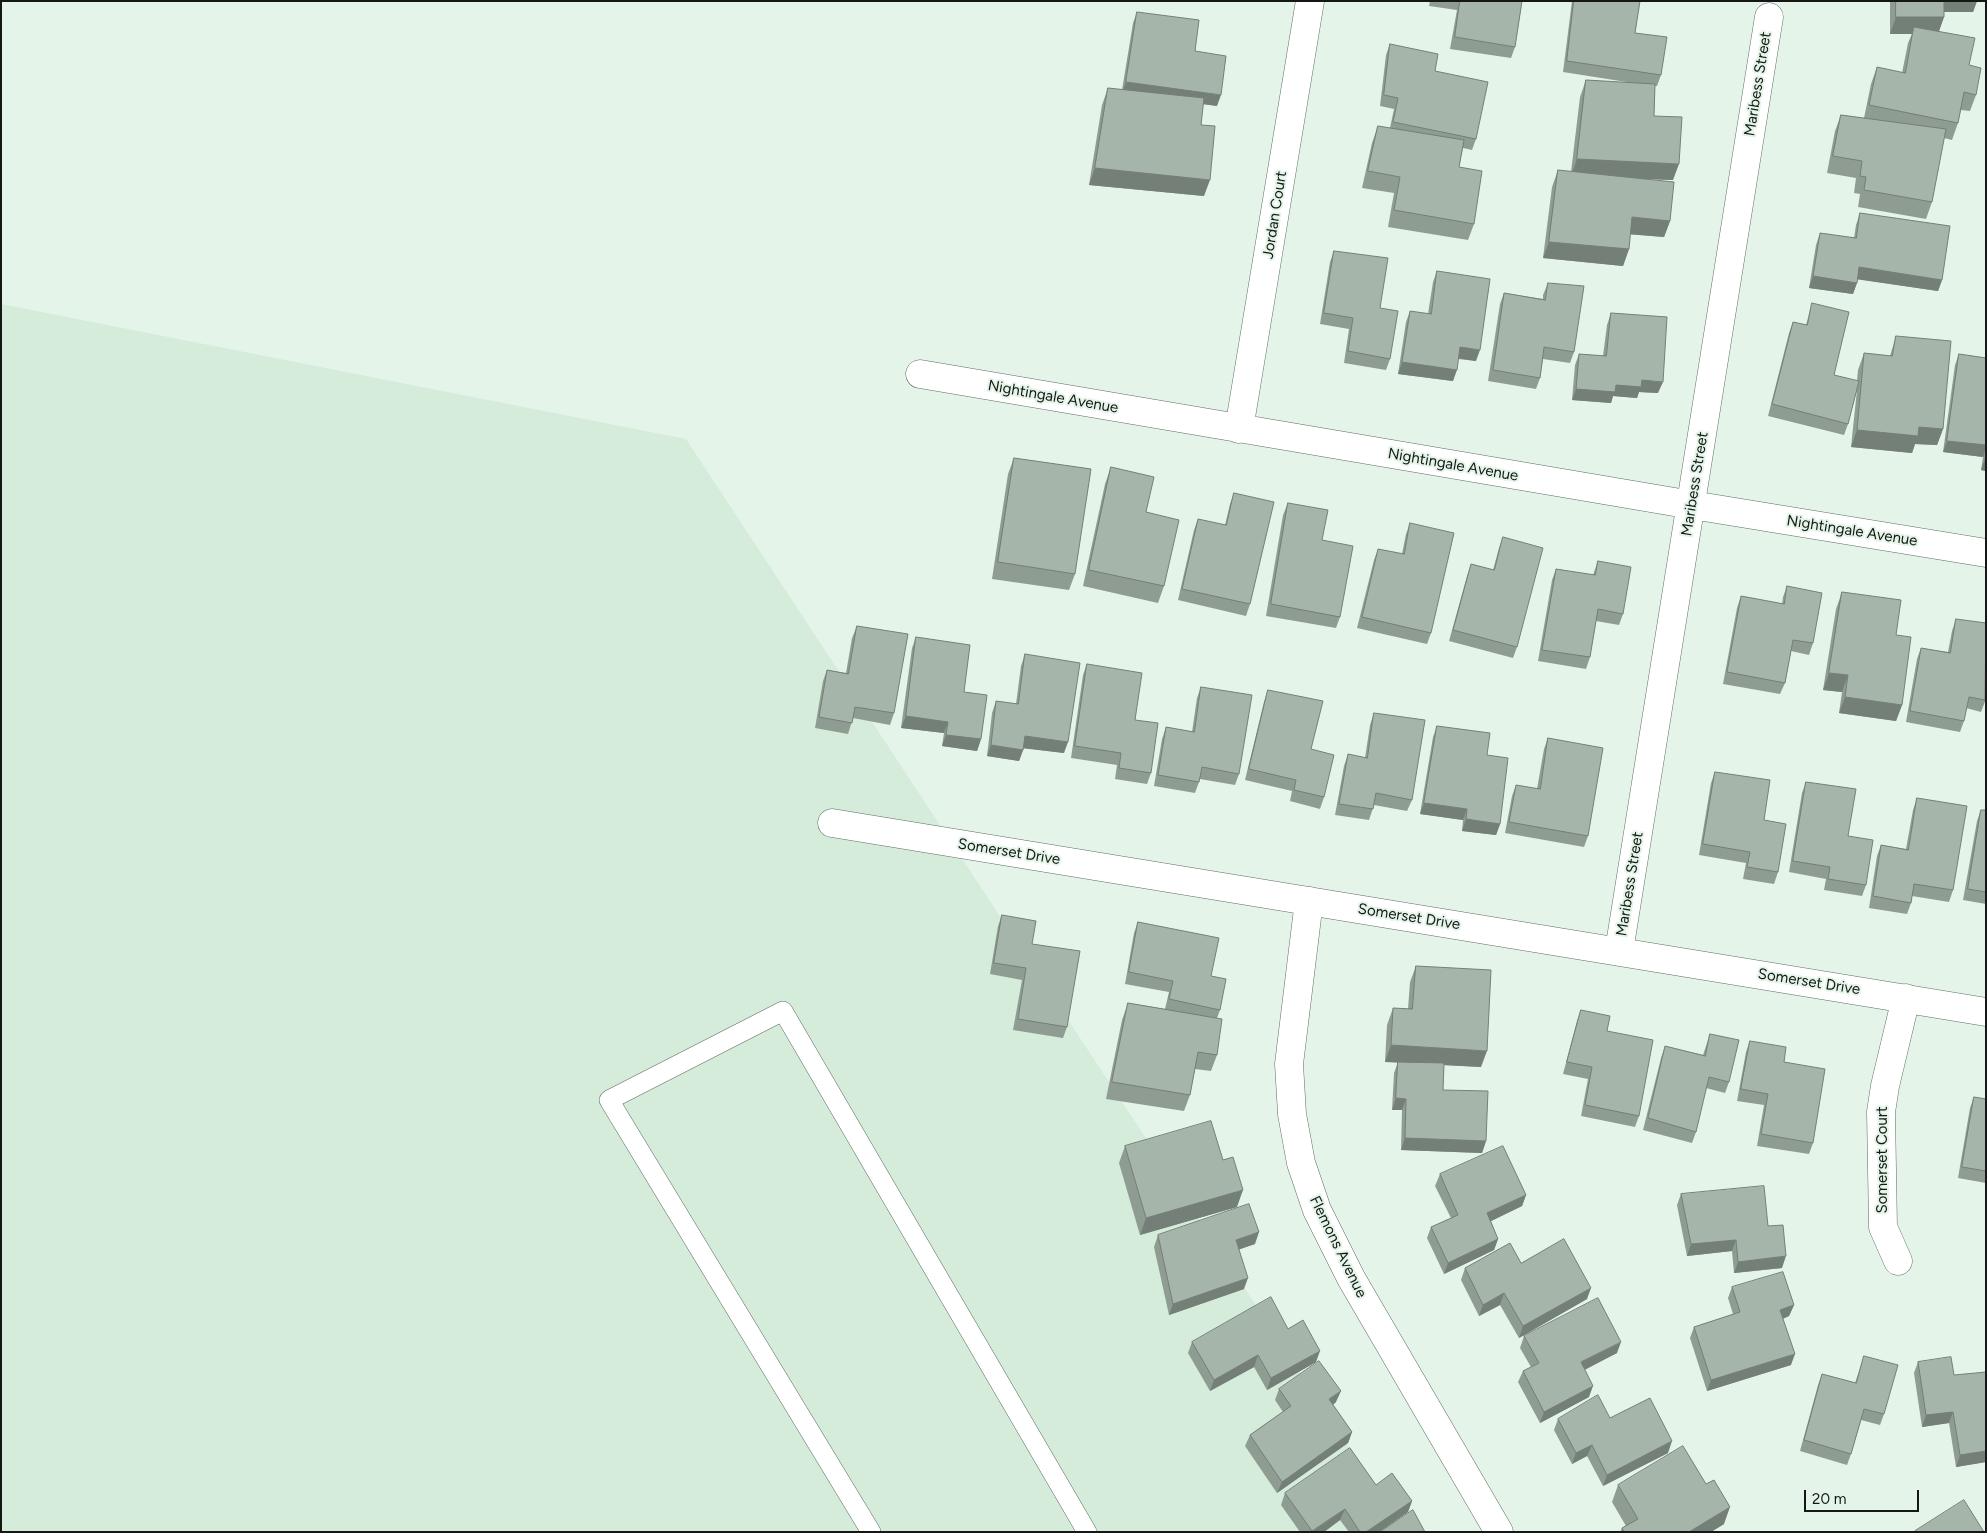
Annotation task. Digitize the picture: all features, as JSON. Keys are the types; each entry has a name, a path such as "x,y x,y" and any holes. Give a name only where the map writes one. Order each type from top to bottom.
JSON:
{"street":[{"name":"Jordan Court","path":"1239,429 1310,1"},
{"name":"Maribess Street","path":"1619,951 1769,18"},
{"name":"Nightingale Avenue","path":"920,374 1692,505 1986,552"},
{"name":"Somerset Drive","path":"832,822 1986,1012"},
{"name":"Flemons Avenue","path":"1309,901 1289,1064 1292,1114 1301,1163 1317,1210 1351,1278 1499,1532"},
{"name":"Somerset Court","path":"1898,1260 1883,1227 1881,1112 1906,998"}],"lane":[{"path":"871,1532 609,1100 783,1011 1087,1532"}],"shaded area":[{"path":"1,304 686,439 1405,1532 1,1532"}],"building":[{"path":"1460,1 1522,1 1515,47 1455,37"},
{"path":"1574,1 1640,1 1635,33 1667,37 1661,75 1567,61"},
{"path":"1896,1 1944,1 1944,17 1896,17"},
{"path":"1137,12 1199,20 1195,51 1226,56 1221,95 1126,82"},
{"path":"1914,27 1975,38 1969,65 1981,68 1976,95 1964,92 1958,123 1869,105 1877,67 1905,73"},
{"path":"1390,44 1438,54 1435,71 1488,82 1476,139 1393,122 1398,98 1384,95"},
{"path":"1586,80 1655,84 1654,116 1682,117 1679,164 1577,159"},
{"path":"1108,88 1204,98 1201,125 1215,126 1210,180 1095,168"},
{"path":"1841,115 1946,129 1932,202 1864,190 1866,177 1860,176 1862,161 1833,156"},
{"path":"1378,126 1464,140 1459,167 1482,171 1474,224 1394,210 1400,177 1368,171"},
{"path":"1558,170 1674,182 1670,221 1632,217 1629,249 1549,242"},
{"path":"1860,213 1950,226 1942,280 1859,267 1857,283 1813,276 1820,233 1856,238"},
{"path":"1334,251 1388,258 1380,308 1398,311 1390,359 1348,351 1353,318 1324,313"},
{"path":"1437,271 1490,279 1480,350 1460,347 1457,370 1402,362 1410,311 1431,314"},
{"path":"1548,283 1584,286 1574,352 1544,347 1540,378 1493,370 1504,293 1545,300"},
{"path":"1812,303 1849,312 1834,375 1859,381 1848,424 1772,404 1793,322 1807,325"},
{"path":"1611,313 1667,317 1663,382 1642,380 1641,387 1616,385 1615,392 1576,389 1579,354 1606,356"},
{"path":"1896,336 1951,341 1943,429 1919,427 1918,436 1857,430 1864,353 1892,356"},
{"path":"1959,354 1986,358 1986,445 1947,441"},
{"path":"1014,458 1091,469 1075,574 998,562"},
{"path":"1111,467 1154,477 1146,512 1179,520 1164,586 1089,570"},
{"path":"1234,493 1274,502 1250,604 1182,589 1198,519 1226,525"},
{"path":"1288,503 1328,510 1322,540 1353,546 1340,617 1271,604"},
{"path":"1410,523 1454,533 1431,633 1362,617 1378,549 1404,554"},
{"path":"1503,537 1543,548 1517,647 1453,630 1471,564 1494,570"},
{"path":"1598,561 1631,567 1623,614 1598,609 1590,657 1542,650 1556,569 1595,575"},
{"path":"1787,586 1822,593 1813,643 1793,640 1785,683 1727,672 1741,596 1784,604"},
{"path":"1842,592 1901,600 1896,635 1911,637 1902,705 1845,697 1848,675 1829,673"},
{"path":"1956,619 1986,623 1985,700 1969,697 1964,721 1910,711 1921,648 1950,653"},
{"path":"857,626 908,634 894,713 855,707 852,723 819,717 827,670 848,674"},
{"path":"916,637 970,645 964,692 987,695 981,739 946,735 948,722 906,716"},
{"path":"1025,654 1080,663 1068,742 1025,736 1023,750 991,745 996,701 1018,704"},
{"path":"1087,664 1142,673 1135,720 1158,723 1151,773 1119,768 1121,753 1075,746"},
{"path":"1201,687 1252,695 1239,774 1202,767 1199,782 1158,775 1166,727 1194,732"},
{"path":"1268,690 1323,701 1311,749 1334,755 1324,797 1294,790 1296,780 1249,769"},
{"path":"1374,713 1425,720 1412,800 1376,793 1373,809 1339,804 1348,754 1367,758"},
{"path":"1437,726 1490,733 1487,755 1508,758 1500,824 1466,819 1467,809 1424,803"},
{"path":"1548,738 1603,748 1588,836 1509,822 1516,785 1540,789"},
{"path":"1715,772 1770,780 1764,820 1786,824 1778,872 1747,867 1750,852 1703,844"},
{"path":"1806,782 1856,789 1848,836 1873,840 1866,885 1828,879 1830,867 1793,861"},
{"path":"1917,798 1967,806 1953,890 1914,884 1911,903 1873,896 1881,845 1908,850"},
{"path":"1981,810 1986,810 1986,892 1968,889"},
{"path":"1002,915 1036,921 1032,944 1080,951 1067,1027 1018,1019 1026,968 994,963"},
{"path":"1138,922 1219,938 1211,976 1226,979 1220,1010 1169,999 1173,981 1129,972"},
{"path":"1416,966 1491,970 1487,1051 1391,1045 1393,1008 1412,1009"},
{"path":"1128,1003 1222,1019 1217,1055 1198,1052 1190,1095 1112,1082"},
{"path":"1581,1010 1610,1016 1607,1031 1653,1040 1639,1116 1585,1105 1592,1067 1567,1062"},
{"path":"1710,1034 1739,1040 1729,1082 1709,1077 1696,1132 1648,1118 1665,1046 1705,1056"},
{"path":"1750,1041 1786,1047 1784,1062 1825,1069 1813,1143 1761,1134 1768,1094 1741,1089"},
{"path":"1398,1062 1444,1063 1443,1090 1488,1091 1486,1141 1405,1138 1406,1099 1396,1098"},
{"path":"1974,1097 1986,1099 1986,1171 1962,1167"},
{"path":"1211,1121 1223,1160 1233,1157 1243,1190 1146,1218 1125,1146"},
{"path":"1503,1146 1526,1195 1487,1213 1498,1239 1448,1263 1431,1227 1458,1215 1440,1174"},
{"path":"1764,1186 1768,1226 1783,1225 1786,1256 1738,1262 1736,1240 1691,1244 1681,1194"},
{"path":"1249,1204 1259,1232 1236,1240 1248,1278 1173,1304 1158,1235"},
{"path":"1564,1239 1591,1288 1523,1326 1504,1293 1483,1305 1465,1268 1510,1243 1521,1263"},
{"path":"1783,1272 1794,1305 1780,1310 1795,1354 1711,1380 1694,1327 1740,1312 1732,1287"},
{"path":"1271,1297 1288,1329 1303,1320 1320,1351 1271,1378 1258,1355 1214,1380 1192,1342"},
{"path":"1598,1298 1621,1342 1581,1362 1593,1386 1544,1412 1523,1371 1539,1363 1524,1336"},
{"path":"1864,1356 1898,1365 1884,1414 1864,1409 1851,1454 1804,1440 1822,1374 1856,1383"},
{"path":"1951,1357 1954,1375 1986,1372 1986,1451 1960,1455 1953,1412 1926,1415 1918,1362"},
{"path":"1319,1361 1341,1391 1329,1399 1352,1432 1282,1482 1250,1435 1291,1406 1279,1389"},
{"path":"1598,1395 1610,1418 1650,1398 1672,1441 1607,1475 1592,1445 1576,1453 1558,1419"},
{"path":"1683,1446 1706,1484 1714,1480 1730,1507 1689,1532 1624,1532 1622,1528 1638,1519 1618,1485"},
{"path":"1350,1448 1376,1485 1392,1473 1412,1501 1366,1532 1360,1532 1345,1509 1312,1531 1285,1493"},
{"path":"1964,1500 1984,1532 1915,1532 1915,1531"},
{"path":"1413,1510 1425,1532 1380,1532"}]}
